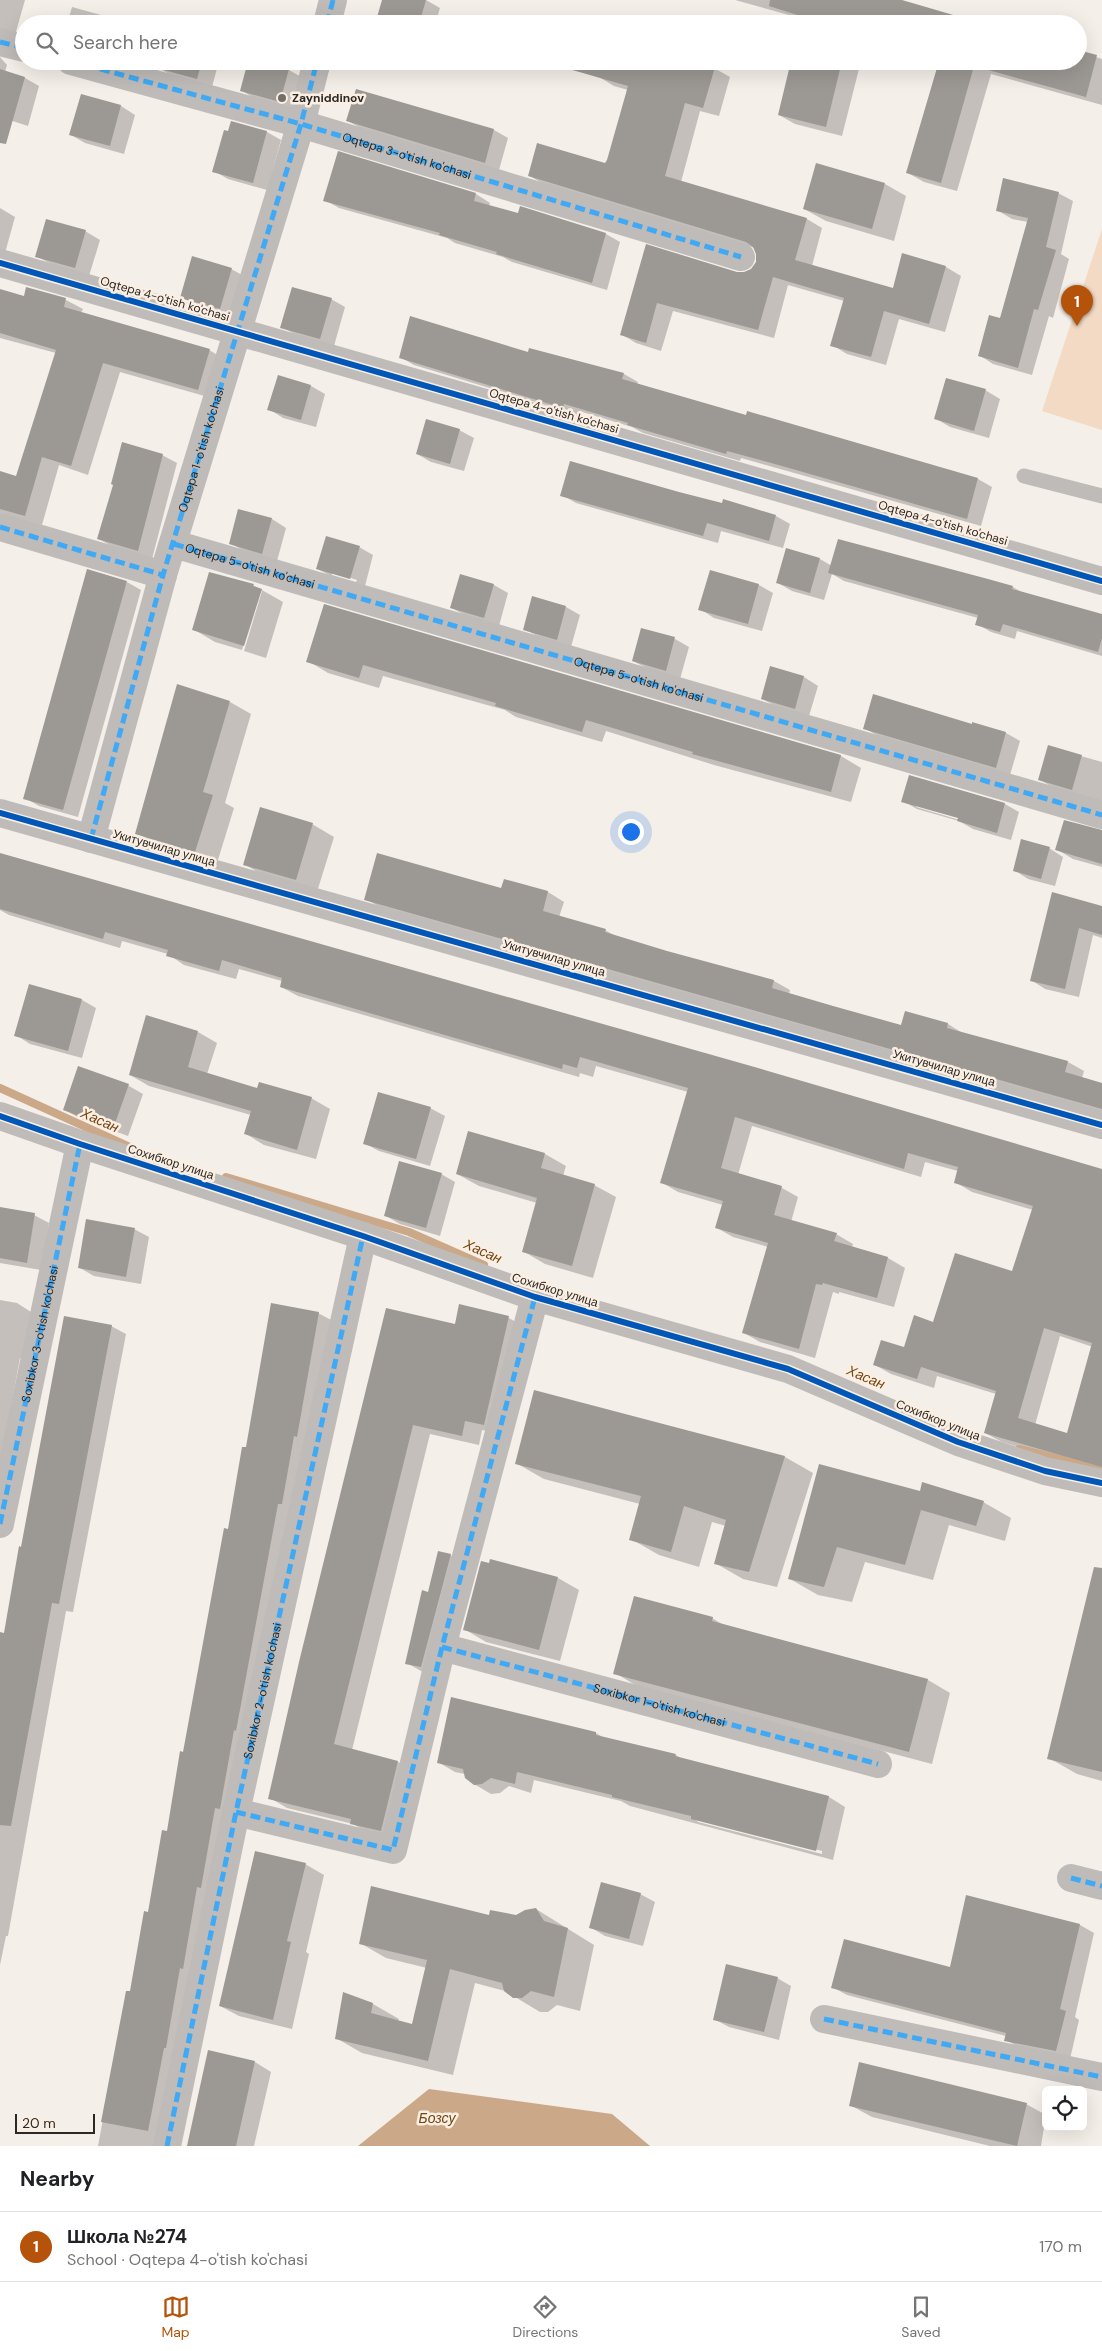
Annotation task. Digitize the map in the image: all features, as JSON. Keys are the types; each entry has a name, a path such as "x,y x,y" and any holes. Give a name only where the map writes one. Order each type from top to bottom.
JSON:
{"street":[{"path":"329,15 333,0"},
{"path":"0,42 15,46"},
{"name":"Oqtepa 3-o'tish ko'chasi","path":"104,70 301,124 741,256"},
{"name":"Oqtepa 1-o'tish ko'chasi","path":"91,839 163,575 301,124 315,70"},
{"name":"Oqtepa 4-o'tish ko'chasi","path":"0,263 1102,580"},
{"path":"0,527 163,575"},
{"name":"Oqtepa 5-o'tish ko'chasi","path":"174,544 1102,815"},
{"name":"Укитувчилар улица","path":"0,813 1102,1125"},
{"name":"Сохибкор улица","path":"0,1116 363,1236 535,1297 788,1369 958,1442 1045,1471 1102,1483"},
{"name":"Soxibkor 3-o'tish ko'chasi","path":"0,1524 80,1144"},
{"name":"Soxibkor 2-o'tish ko'chasi","path":"167,2146 236,1812 363,1236"},
{"path":"236,1812 393,1850 442,1647 535,1297"},
{"name":"Soxibkor 1-o'tish ko'chasi","path":"442,1647 878,1764"},
{"path":"1071,1878 1102,1886"},
{"path":"824,2019 1102,2077"}],"lane":[{"path":"1024,476 1102,496"}],"shaded area":[{"path":"1102,229 1102,430 1042,411"}],"water":[{"name":"Бозсу","path":"429,2089 612,2114 650,2146 358,2146"}],"building":[{"path":"382,0 426,0 422,15 378,15"},
{"path":"770,0 902,0 953,15 798,15 769,6"},
{"path":"1087,52 1097,55 1086,97 988,70 1087,70"},
{"path":"0,69 25,77 6,144 0,143"},
{"path":"164,70 200,70 197,79"},
{"path":"246,70 289,70 280,102 240,91"},
{"path":"572,70 714,70 703,108 685,103 665,176 807,218 795,260 893,288 902,253 946,266 929,324 884,311 871,357 830,346 844,298 773,277 758,330 657,303 646,343 620,335 646,244 737,272 751,269 756,262 756,254 753,247 746,242 528,176 537,143 605,163 628,86"},
{"path":"789,70 840,70 826,127 778,115"},
{"path":"936,70 973,70 941,183 906,173"},
{"path":"356,89 494,129 485,163 346,121"},
{"path":"81,94 121,105 110,146 69,135"},
{"path":"231,121 267,131 253,183 212,172 224,130 228,131"},
{"path":"338,151 476,193 474,201 518,213 520,206 606,233 592,283 496,254 497,252 439,235 440,233 323,201"},
{"path":"816,163 885,183 872,229 803,209"},
{"path":"1003,178 1059,192 1046,247 1056,250 1038,310 1034,309 1018,368 978,356 989,315 1000,318 1028,218 996,211"},
{"path":"46,219 86,230 75,268 35,257"},
{"path":"192,256 232,268 220,309 180,298"},
{"path":"26,287 66,298 64,307 210,349 198,390 103,363 71,466 42,457 25,516 0,509 0,471 16,476 56,350 0,333 0,289 24,296"},
{"path":"292,287 332,298 320,339 280,328"},
{"path":"410,316 528,352 529,348 624,373 622,379 746,415 747,411 978,478 967,519 727,451 726,454 564,404 563,408 399,358"},
{"path":"278,375 311,385 301,420 267,410"},
{"path":"946,378 986,389 974,431 934,419"},
{"path":"426,419 460,429 450,464 416,454"},
{"path":"122,442 163,454 138,551 97,539 113,485 111,484"},
{"path":"570,461 679,492 722,503 723,499 776,515 769,541 707,523 703,536 560,496"},
{"path":"238,509 272,518 262,554 229,544"},
{"path":"326,536 360,546 350,579 316,569"},
{"path":"838,539 1013,586 1012,589 1102,614 1102,638 1098,652 1003,624 1000,632 975,625 978,615 828,573"},
{"path":"786,548 820,558 810,593 776,583"},
{"path":"87,569 127,581 63,810 23,799"},
{"path":"710,570 759,584 748,624 698,610"},
{"path":"209,572 254,584 253,586 262,589 244,646 192,630"},
{"path":"460,574 494,584 484,618 450,608"},
{"path":"532,596 566,606 557,640 523,630"},
{"path":"324,604 841,755 831,792 692,754 693,752 586,720 582,732 495,706 496,703 363,665 359,678 306,662"},
{"path":"641,628 675,637 666,671 632,661"},
{"path":"770,666 804,676 795,709 761,699"},
{"path":"177,684 230,701 203,792 213,795 195,852 135,834"},
{"path":"873,694 972,724 972,722 1006,732 996,768 863,729"},
{"path":"1048,745 1082,755 1072,790 1038,780"},
{"path":"909,775 1005,803 997,833 957,821 958,818 901,802"},
{"path":"260,807 313,823 296,880 243,865"},
{"path":"1064,820 1102,830 1102,864 1055,850"},
{"path":"1021,839 1050,847 1041,879 1013,871"},
{"path":"0,853 751,1066 1102,1169 1102,1467 984,1433 996,1391 921,1367 917,1379 873,1365 881,1340 904,1347 914,1315 933,1322 955,1253 1012,1271 1033,1206 954,1183 958,1167 908,1153 904,1169 735,1117 721,1168 782,1186 774,1215 837,1233 834,1241 888,1257 877,1298 823,1283 822,1285 816,1284 799,1349 742,1333 768,1243 715,1228 723,1201 660,1183 688,1088 580,1057 577,1068 563,1064 562,1069 280,987 282,978 222,960 219,971 166,956 168,950 105,932 103,939 0,909","holes":["1044,1328 1092,1343 1067,1433 1018,1418"]},
{"path":"377,853 501,888 504,879 548,891 543,911 606,929 605,932 667,951 774,980 772,988 901,1025 905,1011 948,1023 947,1028 1068,1061 1065,1072 1102,1083 1102,1109 364,900"},
{"path":"1052,892 1102,906 1102,935 1079,928 1065,989 1030,981"},
{"path":"29,984 82,999 68,1051 14,1036"},
{"path":"146,1015 198,1031 188,1067 257,1088 259,1082 312,1097 297,1150 244,1134 251,1111 129,1075"},
{"path":"78,1066 129,1084 113,1129 63,1110"},
{"path":"378,1092 431,1107 416,1159 363,1144"},
{"path":"468,1131 545,1153 541,1168 595,1184 572,1266 522,1252 537,1198 456,1174"},
{"path":"399,1161 442,1173 426,1228 384,1216"},
{"path":"0,1207 35,1213 27,1263 0,1258"},
{"path":"86,1219 135,1228 126,1277 78,1268"},
{"path":"271,1303 319,1312 297,1437 294,1436 282,1504 278,1504 220,1809 215,1808 201,1888 197,1887 183,1969 180,1968 166,2048 164,2048 148,2131 101,2122 126,1991 130,1991 144,1911 148,1912 162,1830 167,1831 180,1751 183,1752 224,1528 228,1529 242,1447 246,1447"},
{"path":"459,1304 509,1316 484,1425 465,1421 462,1436 413,1425 334,1744 398,1761 381,1831 350,1824 351,1819 268,1799 299,1662 386,1308 455,1324"},
{"path":"64,1316 112,1325 59,1604 52,1603 11,1826 0,1825 0,1632 4,1633"},
{"path":"534,1390 785,1456 749,1572 714,1564 726,1520 684,1506 671,1552 629,1540 641,1496 515,1464"},
{"path":"819,1464 920,1491 922,1482 984,1501 976,1526 921,1510 905,1565 837,1547 824,1587 788,1579"},
{"path":"438,1551 451,1554 421,1667 405,1664 422,1590 428,1592"},
{"path":"490,1559 558,1577 539,1650 463,1630 481,1561 489,1563"},
{"path":"1094,1567 1102,1568 1102,1772 1047,1759"},
{"path":"634,1596 713,1617 712,1621 928,1679 909,1752 613,1674"},
{"path":"451,1697 596,1732 596,1735 676,1754 675,1756 829,1796 816,1851 691,1819 691,1816 612,1797 612,1795 517,1772 515,1784 491,1778 482,1784 474,1785 465,1778 463,1769 437,1763"},
{"path":"255,1851 306,1863 287,1941 291,1942 273,2020 219,2006"},
{"path":"601,1882 641,1893 629,1939 589,1928"},
{"path":"371,1886 489,1915 490,1910 516,1915 525,1910 536,1908 544,1921 568,1928 554,1997 531,1991 522,1998 513,1998 504,1991 502,1983 450,1969 428,2061 335,2039 343,1992 373,2003 371,2013 412,2024 427,1960 359,1944"},
{"path":"966,1895 1080,1924 1060,2009 1066,2011 1056,2051 1004,2041 1006,2033 831,1988 844,1939 950,1967"},
{"path":"726,1964 778,1977 764,2032 713,2020"},
{"path":"208,2050 255,2061 236,2146 187,2146"},
{"path":"859,2062 1027,2103 1017,2146 849,2106"}],"waterway":[{"name":"Хасан","path":"0,1088 132,1148"},
{"name":"Хасан","path":"226,1177 409,1232 484,1265"},
{"name":"Хасан","path":"1019,1449 1102,1469"}],"marked path":[{"path":"329,15 333,0"},
{"path":"0,42 15,46"},
{"path":"104,70 301,124 741,257"},
{"path":"91,839 163,575 301,124 315,70"},
{"path":"0,527 163,575"},
{"path":"174,544 1102,815"},
{"path":"0,1524 80,1144"},
{"path":"167,2146 236,1812 363,1236"},
{"path":"236,1812 393,1850 442,1647 535,1297"},
{"path":"442,1647 878,1764"},
{"path":"1071,1878 1102,1886"},
{"path":"824,2019 1102,2077"}],"cycle path":[{"path":"0,263 1102,581"},
{"path":"0,813 1102,1125"},
{"path":"0,1116 363,1236 535,1297 788,1369 958,1442 1045,1471 1102,1483"}],"place":[{"name":"Zayniddinov","path":"282,98"},
{"name":"Школа №274","path":"1077,326"}]}
